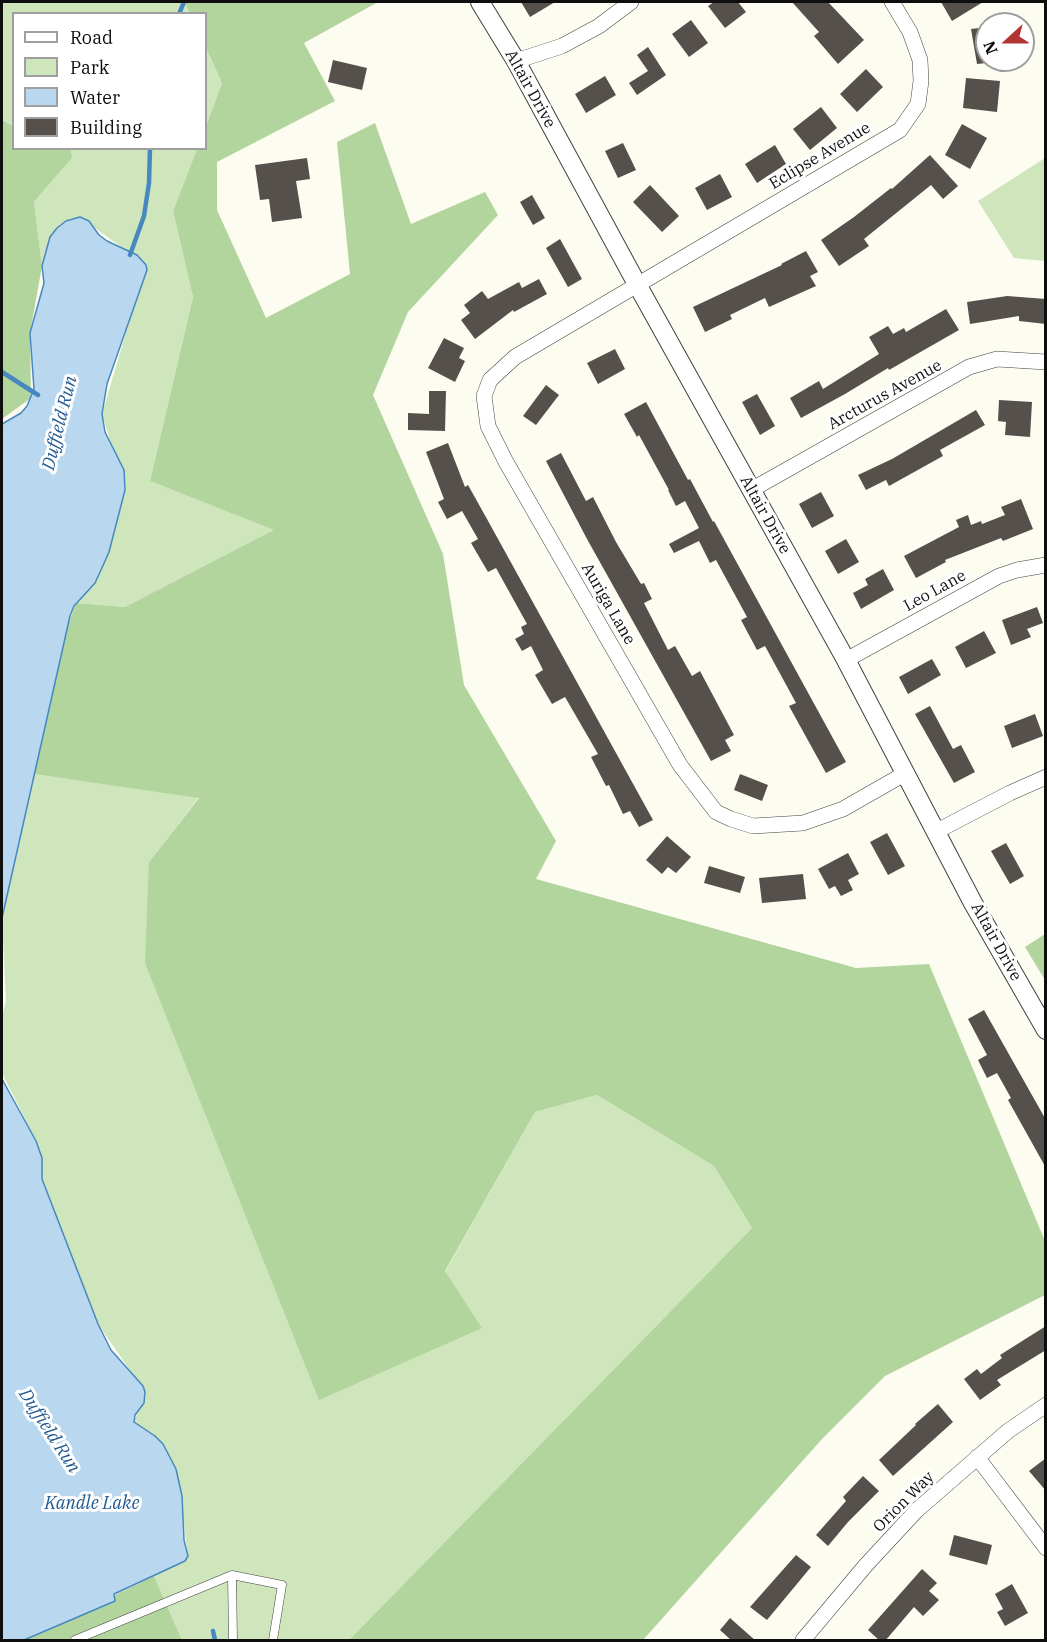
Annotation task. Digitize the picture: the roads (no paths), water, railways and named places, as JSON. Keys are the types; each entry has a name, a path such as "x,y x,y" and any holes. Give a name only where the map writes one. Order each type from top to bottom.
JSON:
{"street":[{"name":"Altair Drive","path":"480,2 516,61 846,660 973,903 1046,1030"},
{"path":"516,61 562,46 599,26 631,2"},
{"name":"Eclipse Avenue","path":"638,286 900,130 918,104 921,81 920,60 910,32 892,2"},
{"name":"Auriga Lane","path":"638,286 515,357 490,380 484,396 485,411 488,426 506,462 680,765 716,812 753,826 803,823 843,809 906,773"},
{"name":"Arcturus Avenue","path":"751,490 969,367 997,359 1046,362"},
{"name":"Leo Lane","path":"846,660 999,576 1046,565"},
{"path":"937,831 1046,777"},
{"name":"Orion Way","path":"803,1641 866,1565 917,1510 1008,1431 1046,1405"},
{"path":"977,1457 1046,1548"}],"lane":[{"path":"232,1575 233,1641"},
{"path":"75,1641 232,1575 282,1585 273,1641"}],"water":[{"path":"80,217 89,221 99,235 107,241 137,255 146,265 147,270 107,384 102,414 105,432 124,470 125,490 109,552 95,583 74,606 70,616 2,918 2,424 21,413 27,406 34,389 30,333 44,283 42,266 50,237 66,221"},
{"name":"Kandle Lake","path":"2,1079 36,1141 42,1158 42,1179 98,1324 111,1350 143,1386 144,1403 135,1415 134,1422 163,1444 176,1469 182,1496 184,1540 188,1556 185,1561 114,1594 115,1601 24,1640 2,1640"}],"waterway":[{"name":"Duffield Run","path":"180,12 184,2"},
{"name":"Duffield Run","path":"130,255 144,216 149,183 150,150"},
{"path":"2,372 38,395"},
{"name":"Duffield Run","path":"213,1631 215,1640"}]}
